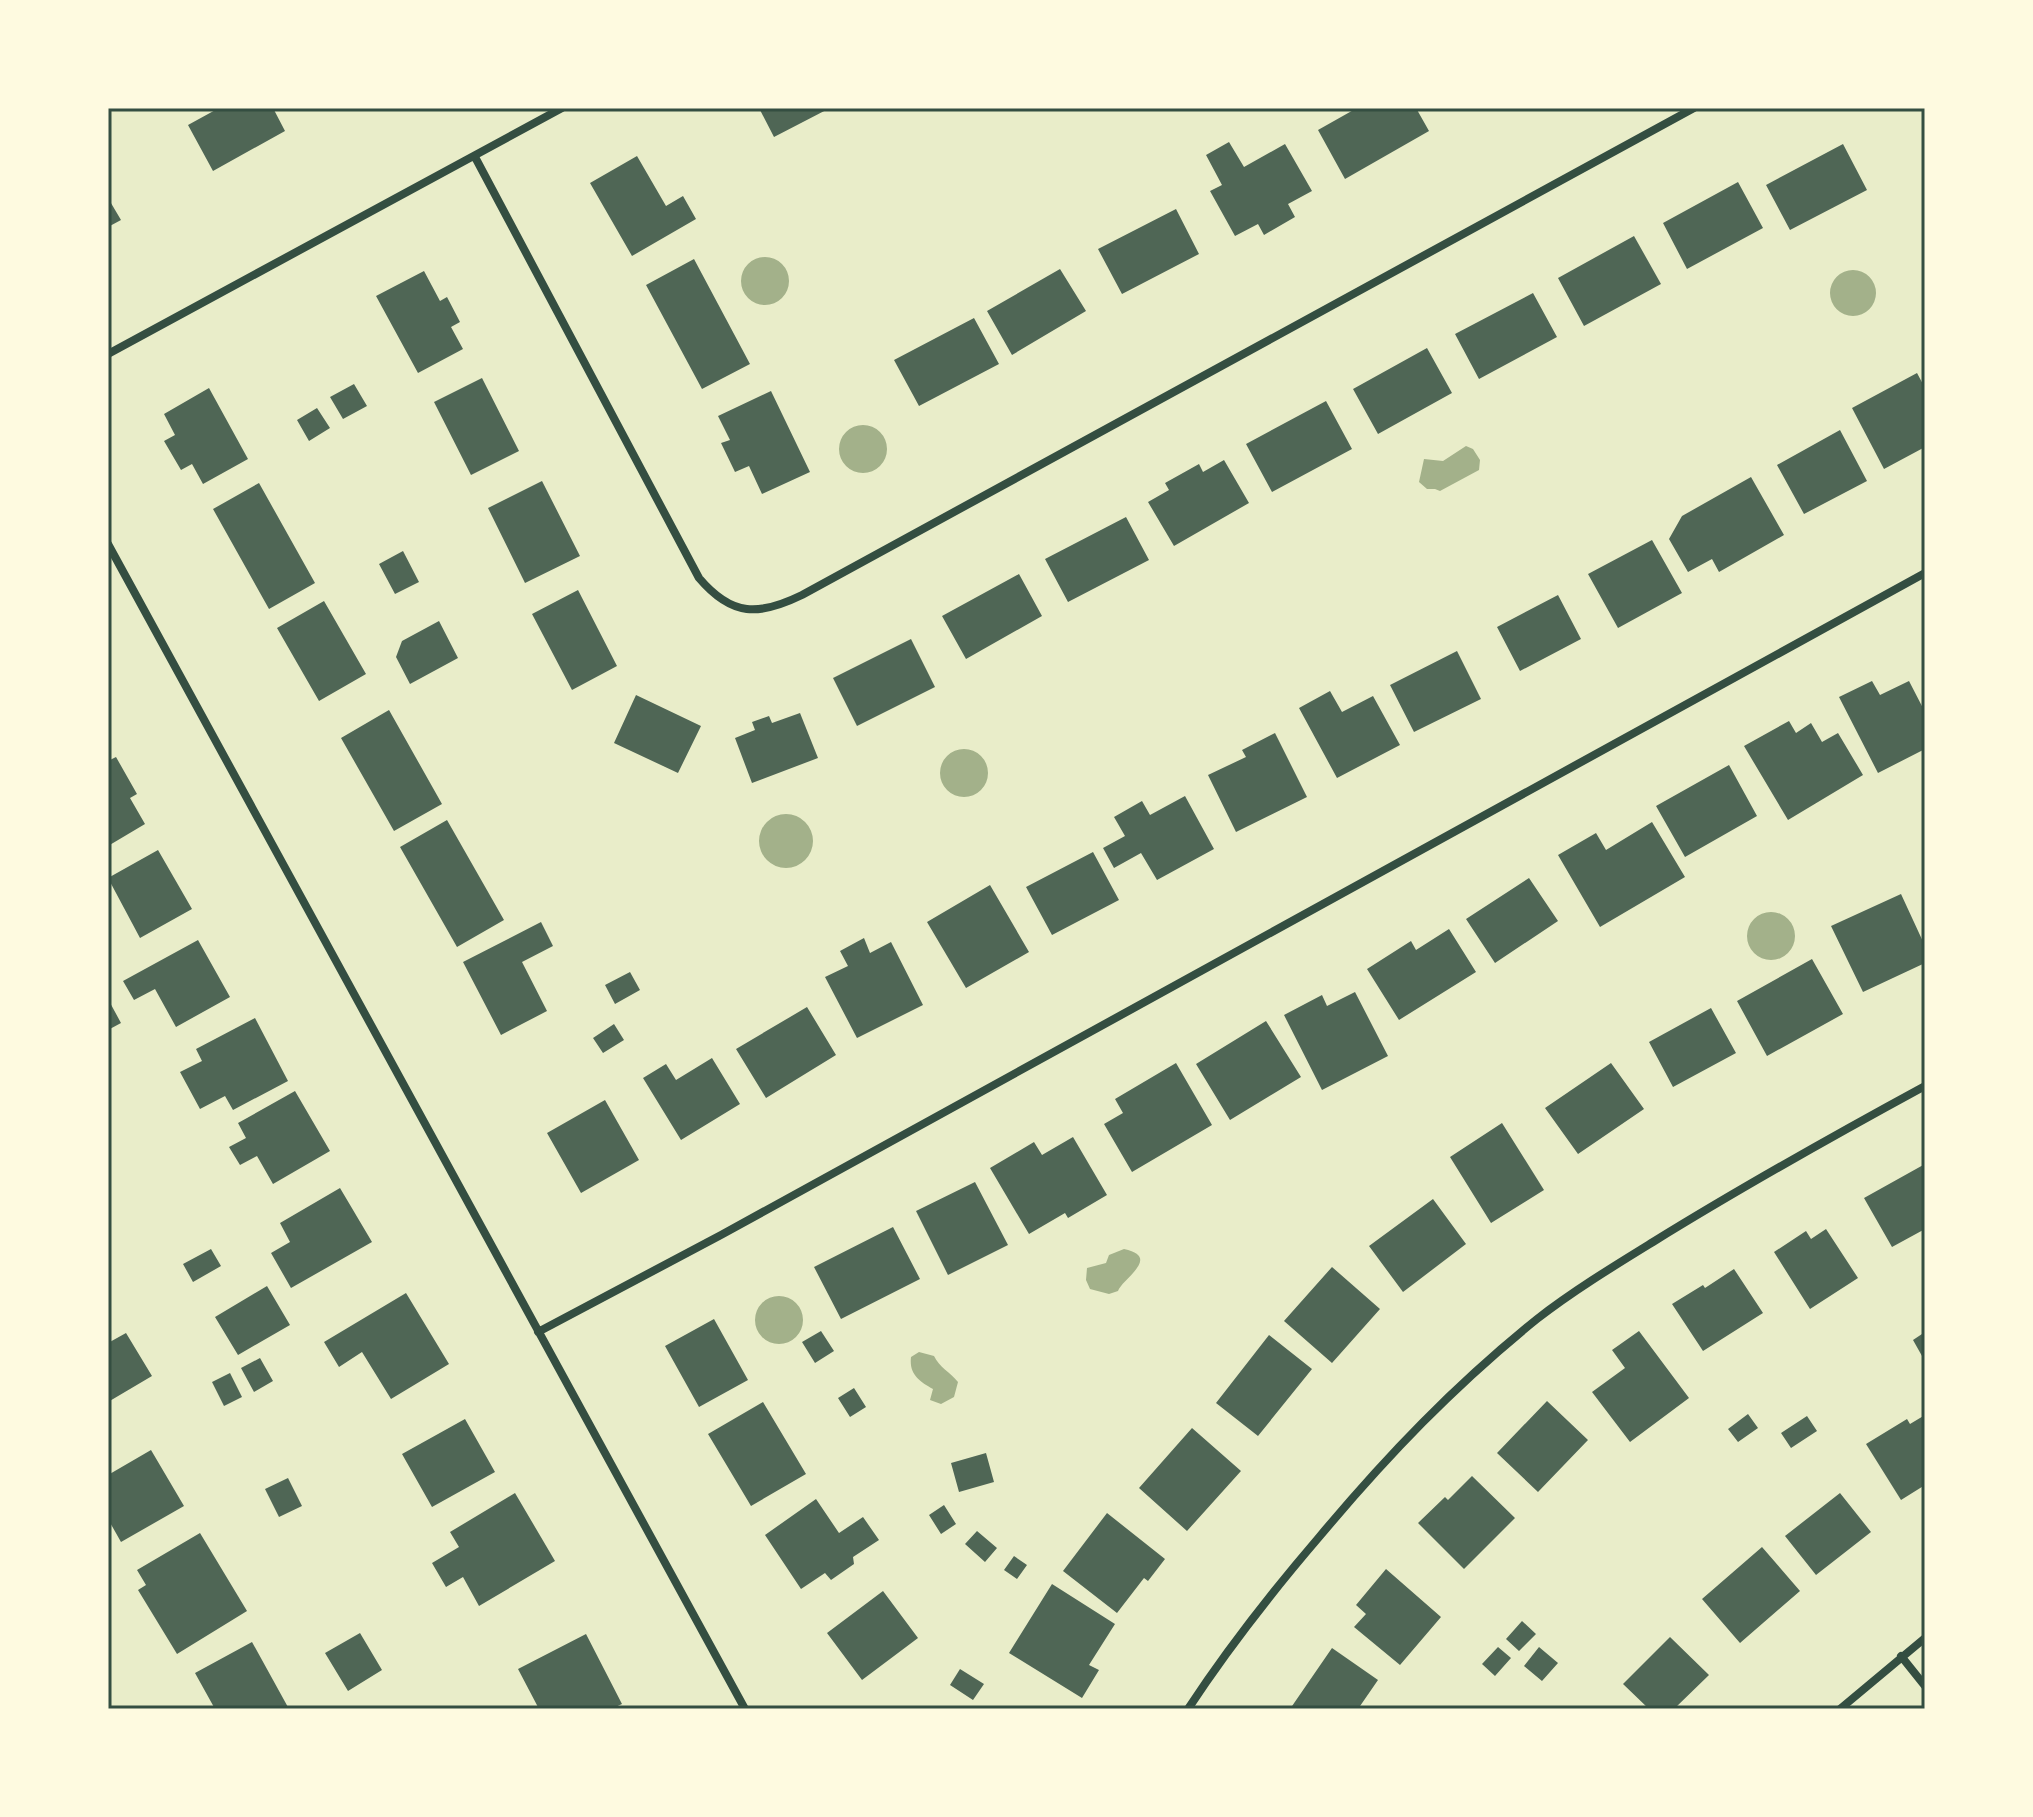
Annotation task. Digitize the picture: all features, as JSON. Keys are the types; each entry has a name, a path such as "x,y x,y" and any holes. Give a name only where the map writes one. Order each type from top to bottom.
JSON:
{"street":[{"path":"108,354 562,108"},
{"path":"475,157 699,578 724,602 756,612 775,608 802,595 1694,108"},
{"path":"108,544 745,1709"},
{"path":"538,1332 903,1136 1925,573"},
{"path":"1188,1709 1263,1603 1367,1478 1463,1382 1539,1318 1616,1265 1760,1176 1925,1086"},
{"path":"1840,1709 1925,1638"},
{"path":"1901,1656 1925,1686"}],"shaded area":[{"path":"765,257 782,264 789,281 782,298 765,305 748,298 741,281 748,264"},
{"path":"1853,270 1869,277 1876,293 1869,309 1853,316 1837,309 1830,293 1837,277"},
{"path":"863,425 880,432 887,449 880,466 863,473 846,466 839,449 846,432"},
{"path":"1466,446 1473,449 1480,460 1479,470 1440,491 1427,489 1419,482 1424,459 1443,461"},
{"path":"964,749 981,756 988,773 981,790 964,797 947,790 940,773 947,756"},
{"path":"786,814 805,822 813,841 805,860 786,868 767,860 759,841 767,822"},
{"path":"1771,912 1788,919 1795,936 1788,953 1771,960 1754,953 1747,936 1754,919"},
{"path":"1124,1249 1140,1257 1140,1263 1118,1291 1109,1294 1090,1289 1086,1280 1087,1268 1106,1263 1109,1255"},
{"path":"779,1296 796,1303 803,1320 796,1337 779,1344 762,1337 755,1320 762,1303"},
{"path":"919,1352 934,1356 958,1382 954,1397 941,1404 930,1400 933,1389 919,1380 912,1368 911,1357"}],"building":[{"path":"219,108 273,108 285,131 213,171 188,125"},
{"path":"759,108 830,108 774,137"},
{"path":"1357,108 1416,108 1429,131 1345,179 1318,130"},
{"path":"1229,142 1244,167 1285,144 1312,191 1288,204 1295,217 1264,235 1258,224 1235,236 1210,191 1222,185 1206,155"},
{"path":"1843,144 1867,190 1790,230 1766,185"},
{"path":"637,156 666,206 683,196 696,219 632,256 590,183"},
{"path":"1738,182 1763,228 1687,269 1663,223"},
{"path":"108,198 121,220 108,227"},
{"path":"1176,209 1199,254 1122,294 1098,249"},
{"path":"1634,236 1661,284 1584,326 1558,278"},
{"path":"694,259 750,364 702,389 646,285"},
{"path":"1060,269 1086,311 1012,355 987,311"},
{"path":"424,271 440,301 447,297 460,322 451,327 463,349 418,373 376,296"},
{"path":"1533,293 1557,337 1479,379 1455,334"},
{"path":"974,318 999,364 919,406 894,360"},
{"path":"1427,348 1452,393 1378,434 1353,389"},
{"path":"1917,373 1925,388 1925,447 1884,469 1852,408"},
{"path":"482,378 519,451 471,475 434,402"},
{"path":"354,384 367,406 343,419 330,397"},
{"path":"209,388 248,459 203,484 192,464 181,470 164,441 175,435 164,414"},
{"path":"771,391 810,472 762,494 749,466 735,472 721,443 730,440 718,416"},
{"path":"1326,401 1352,449 1272,492 1246,444"},
{"path":"317,408 330,428 309,441 297,420"},
{"path":"1840,430 1867,481 1804,514 1777,465"},
{"path":"1224,460 1249,503 1174,546 1148,502 1169,490 1165,483 1199,464 1203,472"},
{"path":"1751,477 1784,535 1719,572 1712,559 1688,572 1669,539 1682,516"},
{"path":"542,481 580,556 525,583 488,508"},
{"path":"259,483 315,583 269,609 213,509"},
{"path":"1126,517 1149,560 1068,602 1045,559"},
{"path":"1652,540 1682,593 1618,628 1588,574"},
{"path":"403,551 419,582 395,594 379,564"},
{"path":"1019,574 1042,616 966,659 942,616"},
{"path":"578,590 617,666 572,690 532,614"},
{"path":"1558,595 1581,639 1520,671 1497,627"},
{"path":"324,601 366,674 319,701 277,628"},
{"path":"439,621 458,658 410,684 396,657 402,641"},
{"path":"911,639 935,687 857,726 833,678"},
{"path":"1457,651 1481,699 1414,732 1390,685"},
{"path":"1872,681 1880,695 1909,681 1925,712 1925,749 1878,773 1839,697"},
{"path":"1330,691 1342,712 1373,696 1400,745 1337,778 1299,708"},
{"path":"636,695 701,726 678,773 614,743"},
{"path":"389,710 442,804 394,831 341,738"},
{"path":"800,713 818,758 752,783 735,738 755,730 752,722 769,716 772,723"},
{"path":"1789,721 1796,733 1811,723 1822,742 1838,733 1863,775 1788,820 1744,746"},
{"path":"1275,733 1307,797 1236,832 1208,775 1246,757 1242,750"},
{"path":"116,757 137,794 130,798 145,824 108,846 108,761"},
{"path":"1729,765 1757,816 1685,857 1656,806"},
{"path":"1185,796 1214,849 1157,880 1141,853 1114,868 1103,848 1125,836 1114,817 1142,801 1150,815"},
{"path":"447,820 504,920 457,947 400,847"},
{"path":"1652,822 1685,877 1600,927 1558,855 1596,833 1606,850"},
{"path":"158,850 192,909 140,938 108,878"},
{"path":"1093,852 1119,900 1052,935 1026,887"},
{"path":"1529,878 1558,921 1495,963 1466,919"},
{"path":"990,885 1029,952 966,988 927,922"},
{"path":"1901,894 1925,946 1925,963 1863,992 1831,926"},
{"path":"541,922 553,946 522,962 547,1011 501,1035 463,962"},
{"path":"1449,929 1476,972 1399,1020 1367,969 1411,941 1416,950"},
{"path":"864,938 870,953 891,942 923,1005 857,1038 825,977 848,966 840,951"},
{"path":"198,940 230,997 176,1027 155,989 134,1000 123,981"},
{"path":"1812,959 1843,1014 1767,1056 1737,1001"},
{"path":"630,972 640,990 615,1004 605,985"},
{"path":"1355,992 1388,1056 1322,1090 1284,1015 1322,995 1327,1006"},
{"path":"108,999 121,1023 108,1030"},
{"path":"807,1007 836,1055 766,1098 736,1049"},
{"path":"1711,1008 1736,1053 1673,1087 1649,1042"},
{"path":"255,1018 288,1081 233,1110 225,1096 200,1109 180,1072 202,1061 196,1049"},
{"path":"1266,1021 1301,1077 1230,1120 1196,1064"},
{"path":"614,1024 624,1040 603,1053 593,1038"},
{"path":"712,1058 740,1104 681,1140 643,1078 666,1064 676,1080"},
{"path":"1176,1063 1212,1125 1132,1172 1104,1124 1123,1113 1115,1099"},
{"path":"1611,1063 1644,1109 1578,1154 1545,1108"},
{"path":"295,1091 330,1151 273,1184 257,1156 240,1165 229,1147 246,1138 238,1123"},
{"path":"605,1100 639,1160 581,1193 547,1133"},
{"path":"1502,1123 1544,1190 1491,1223 1450,1157"},
{"path":"1073,1137 1107,1195 1068,1218 1065,1213 1029,1234 990,1168 1034,1142 1042,1155"},
{"path":"1925,1164 1925,1229 1892,1247 1864,1198"},
{"path":"975,1182 1008,1245 948,1275 916,1211"},
{"path":"340,1188 372,1242 291,1288 271,1253 290,1242 280,1223"},
{"path":"1433,1199 1466,1244 1403,1292 1369,1246"},
{"path":"893,1227 920,1279 841,1319 814,1267"},
{"path":"1826,1229 1858,1278 1810,1309 1774,1252 1806,1231 1811,1239"},
{"path":"211,1249 221,1266 193,1282 183,1264"},
{"path":"1332,1267 1380,1309 1332,1363 1284,1321"},
{"path":"1734,1269 1763,1313 1703,1351 1672,1304"},
{"path":"267,1286 290,1325 238,1355 215,1317"},
{"path":"406,1293 449,1364 391,1399 362,1352 339,1367 324,1342"},
{"path":"714,1319 748,1380 699,1407 665,1346"},
{"path":"821,1331 834,1351 815,1363 802,1342"},
{"path":"1639,1331 1689,1398 1630,1442 1592,1392 1625,1368 1612,1350"},
{"path":"1925,1332 1925,1355 1922,1356 1913,1340"},
{"path":"126,1333 152,1376 108,1402 108,1343"},
{"path":"1269,1335 1312,1369 1258,1436 1216,1403"},
{"path":"260,1358 273,1381 254,1392 241,1368"},
{"path":"230,1373 242,1397 224,1406 212,1382"},
{"path":"854,1388 866,1407 850,1417 838,1398"},
{"path":"1547,1401 1588,1440 1538,1492 1497,1453"},
{"path":"763,1402 806,1474 751,1506 708,1434"},
{"path":"1748,1414 1758,1428 1738,1442 1728,1429"},
{"path":"1925,1415 1925,1485 1901,1500 1866,1444 1907,1419 1910,1424"},
{"path":"1807,1416 1817,1431 1791,1448 1781,1433"},
{"path":"465,1419 495,1472 432,1507 402,1454"},
{"path":"1192,1428 1241,1471 1187,1531 1139,1488"},
{"path":"151,1450 184,1506 121,1542 108,1519 108,1475"},
{"path":"986,1453 994,1482 959,1492 951,1463"},
{"path":"1472,1476 1515,1518 1464,1569 1418,1523"},
{"path":"288,1478 302,1506 279,1517 265,1489"},
{"path":"515,1493 555,1561 479,1606 463,1577 446,1587 432,1563 459,1547 450,1532"},
{"path":"1840,1493 1871,1532 1816,1575 1785,1536"},
{"path":"816,1499 839,1533 863,1517 879,1540 853,1557 854,1564 831,1580 825,1573 801,1589 765,1535"},
{"path":"944,1505 956,1524 941,1534 929,1515"},
{"path":"1107,1513 1165,1559 1148,1581 1144,1578 1117,1613 1063,1571"},
{"path":"977,1531 997,1548 985,1562 965,1544"},
{"path":"200,1533 247,1611 177,1654 138,1590 146,1585 137,1570"},
{"path":"1762,1547 1800,1591 1740,1643 1702,1599"},
{"path":"1014,1556 1027,1565 1017,1579 1004,1570"},
{"path":"1386,1569 1441,1617 1400,1665 1354,1627 1366,1614 1356,1605"},
{"path":"1052,1584 1115,1624 1089,1665 1099,1670 1082,1698 1009,1653"},
{"path":"883,1591 918,1638 862,1680 827,1633"},
{"path":"1522,1621 1536,1634 1519,1651 1506,1639"},
{"path":"360,1633 382,1670 348,1691 325,1653"},
{"path":"586,1634 622,1704 611,1709 539,1709 518,1669"},
{"path":"1670,1637 1709,1675 1674,1709 1649,1709 1623,1684"},
{"path":"252,1642 289,1709 215,1709 195,1673"},
{"path":"1498,1647 1511,1658 1495,1676 1482,1664"},
{"path":"1539,1647 1558,1663 1542,1681 1524,1666"},
{"path":"1332,1648 1378,1680 1358,1709 1290,1709"},
{"path":"960,1669 984,1684 973,1700 950,1685"}]}
